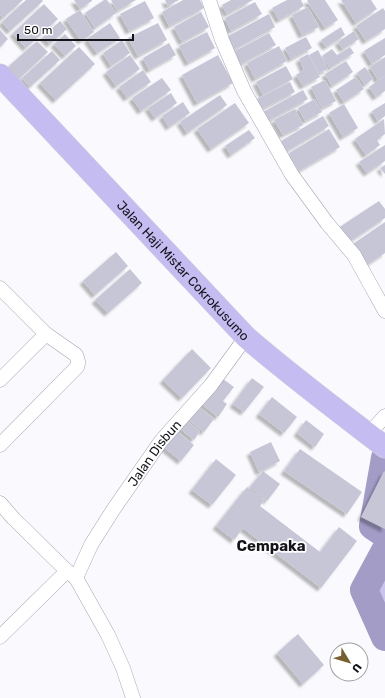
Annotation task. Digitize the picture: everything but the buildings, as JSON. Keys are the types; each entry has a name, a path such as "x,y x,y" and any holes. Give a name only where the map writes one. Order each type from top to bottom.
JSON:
{"main road":[{"name":"Jalan Haji Mistar Cokrokusumo","path":"0,75 246,337 377,441"}],"street":[{"path":"209,0 222,40 244,91 288,169 327,223 354,255 385,311"},
{"path":"0,288 46,334 76,356 78,360 78,367 0,445"},
{"path":"0,380 46,334"},
{"name":"Jalan Disbun","path":"72,575 113,510 161,441 211,385 246,337"},
{"path":"377,441 385,416"},
{"path":"0,503 13,518 72,575 108,635 123,668 133,698"},
{"path":"0,637 72,575"}],"shaded area":[{"path":"380,548 385,548 385,623 375,600 373,588 376,574 376,560"}],"waterway":[{"path":"385,458 373,526 385,534"},
{"path":"385,551 364,590 385,637"}],"district":[{"name":"Cempaka","path":"271,546"}]}
